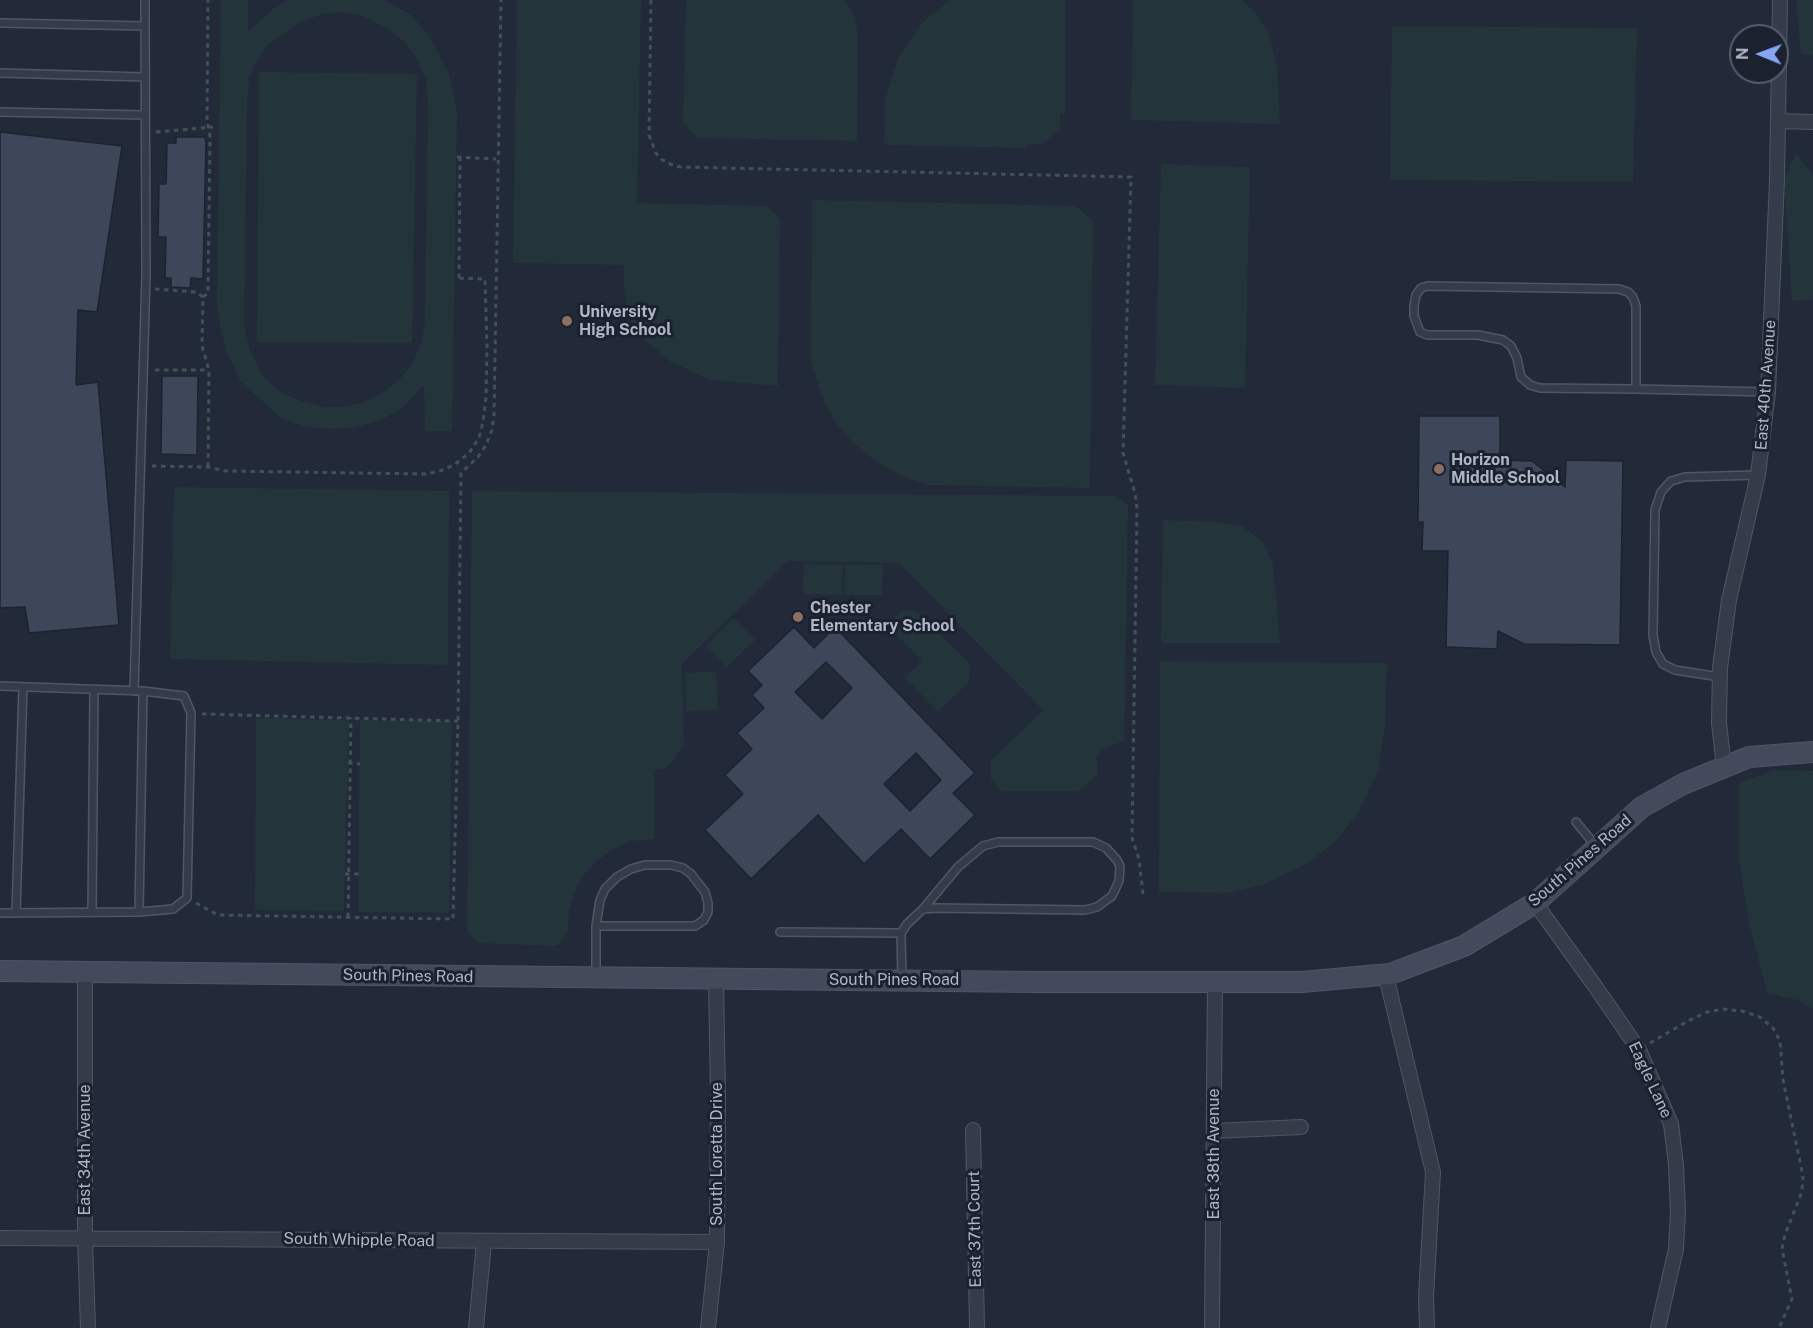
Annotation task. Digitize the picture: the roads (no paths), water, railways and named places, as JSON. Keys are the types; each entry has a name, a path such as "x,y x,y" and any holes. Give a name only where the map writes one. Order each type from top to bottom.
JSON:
{"street":[{"name":"East 40th Avenue","path":"1724,767 1719,723 1720,677 1729,600 1758,475 1768,392 1777,179 1780,0"},
{"path":"1778,121 1813,122"},
{"name":"South Pines Road","path":"0,971 902,981 1302,982 1390,974 1464,946 1535,903 1642,807 1683,784 1749,757 1813,752"},
{"name":"Eagle Lane","path":"1535,903 1639,1050 1671,1124 1678,1212 1676,1249 1658,1328"},
{"name":"East 34th Avenue","path":"85,972 85,1238 88,1328"},
{"path":"1390,974 1386,976 1433,1172 1426,1297 1427,1328"},
{"name":"South Loretta Drive","path":"708,1328 717,1242 716,979"},
{"name":"East 38th Avenue","path":"1212,1328 1215,981"},
{"path":"1214,1131 1301,1127"},
{"name":"East 37th Court","path":"973,1130 976,1328"},
{"name":"South Whipple Road","path":"0,1238 717,1242"},
{"path":"476,1328 484,1242"}],"lane":[{"path":"134,691 146,275 145,0"},
{"path":"0,23 145,26"},
{"path":"0,73 145,76"},
{"path":"0,112 145,115"},
{"path":"1636,388 1636,306 1628,292 1428,286 1421,288 1416,295 1414,316 1420,332 1427,335 1478,335 1503,340 1512,346 1521,376 1530,385 1540,388 1768,392"},
{"path":"1720,677 1675,670 1663,664 1656,651 1653,635 1655,510 1661,492 1671,481 1685,477 1758,475"},
{"path":"0,686 143,691 184,696 191,713 187,898 173,909 139,912 0,913"},
{"path":"16,913 23,687"},
{"path":"92,913 94,690"},
{"path":"139,912 143,691"},
{"path":"1576,822 1597,847"},
{"path":"902,981 901,933 958,867 983,846 998,842 1093,842 1106,848 1118,860 1120,866 1119,882 1112,896 1097,907 1085,910 924,909"},
{"path":"596,926 695,926 704,920 708,912 708,903 705,892 691,874 683,868 671,865 645,865 617,876 605,889 600,900 596,926 596,978"},
{"path":"780,932 901,933"}],"place":[{"name":"University High School","path":"567,321"},
{"name":"Horizon Middle School","path":"1439,469"},
{"name":"Chester Elementary School","path":"798,617"}]}
